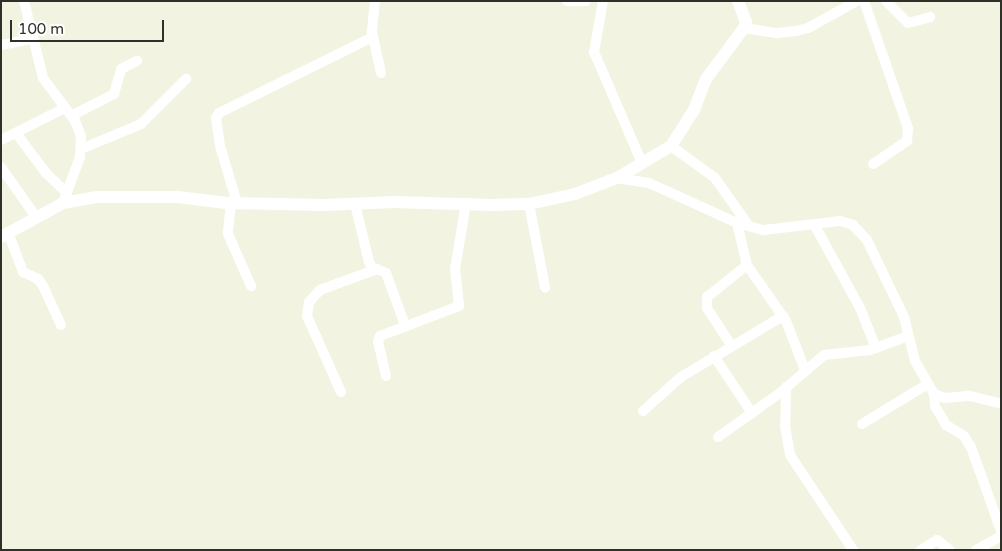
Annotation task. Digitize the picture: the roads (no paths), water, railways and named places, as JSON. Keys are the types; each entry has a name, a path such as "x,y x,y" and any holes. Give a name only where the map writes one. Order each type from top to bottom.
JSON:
{"street":[{"path":"24,1 32,40 43,78 68,112 81,136 75,176 65,198"},
{"path":"375,1 371,24 381,73"},
{"path":"567,1 586,1"},
{"path":"603,1 594,52 642,163"},
{"path":"61,325 43,286 38,279 23,272 5,234 65,198 160,197 234,203 529,204 575,194 617,178 671,146 694,110 706,79 744,28 746,22 738,1"},
{"path":"886,1 908,23 930,17"},
{"path":"744,28 777,33 796,31 860,2 908,128 907,141 873,164"},
{"path":"251,286 228,234 234,203 220,146 216,118 219,113 373,37"},
{"path":"1,45 32,40"},
{"path":"1,140 114,94 121,69 137,61"},
{"path":"80,149 141,124 186,79"},
{"path":"16,133 65,198"},
{"path":"671,146 715,178 749,226"},
{"path":"1,167 36,217"},
{"path":"617,178 649,183 737,222 764,230 840,221 853,225 867,240 904,317 908,336 926,385 934,394 944,398 970,396 1001,404"},
{"path":"386,376 378,342 385,332 459,306 455,269 466,203"},
{"path":"355,204 369,262 377,269 386,273 405,324"},
{"path":"529,204 545,287"},
{"path":"737,222 747,266 783,316 805,370"},
{"path":"814,224 860,308 876,348"},
{"path":"731,345 707,308 707,297 747,266"},
{"path":"341,392 307,316 309,302 320,290 377,269"},
{"path":"643,411 681,376 783,316"},
{"path":"718,437 786,387 824,355 876,348 908,336"},
{"path":"714,356 752,413"},
{"path":"862,424 926,385"},
{"path":"786,387 785,426 790,455 853,550"},
{"path":"934,394 935,406 946,425 964,436 971,447 1001,532"},
{"path":"976,550 1001,536"},
{"path":"922,550 937,540 950,550"}]}
